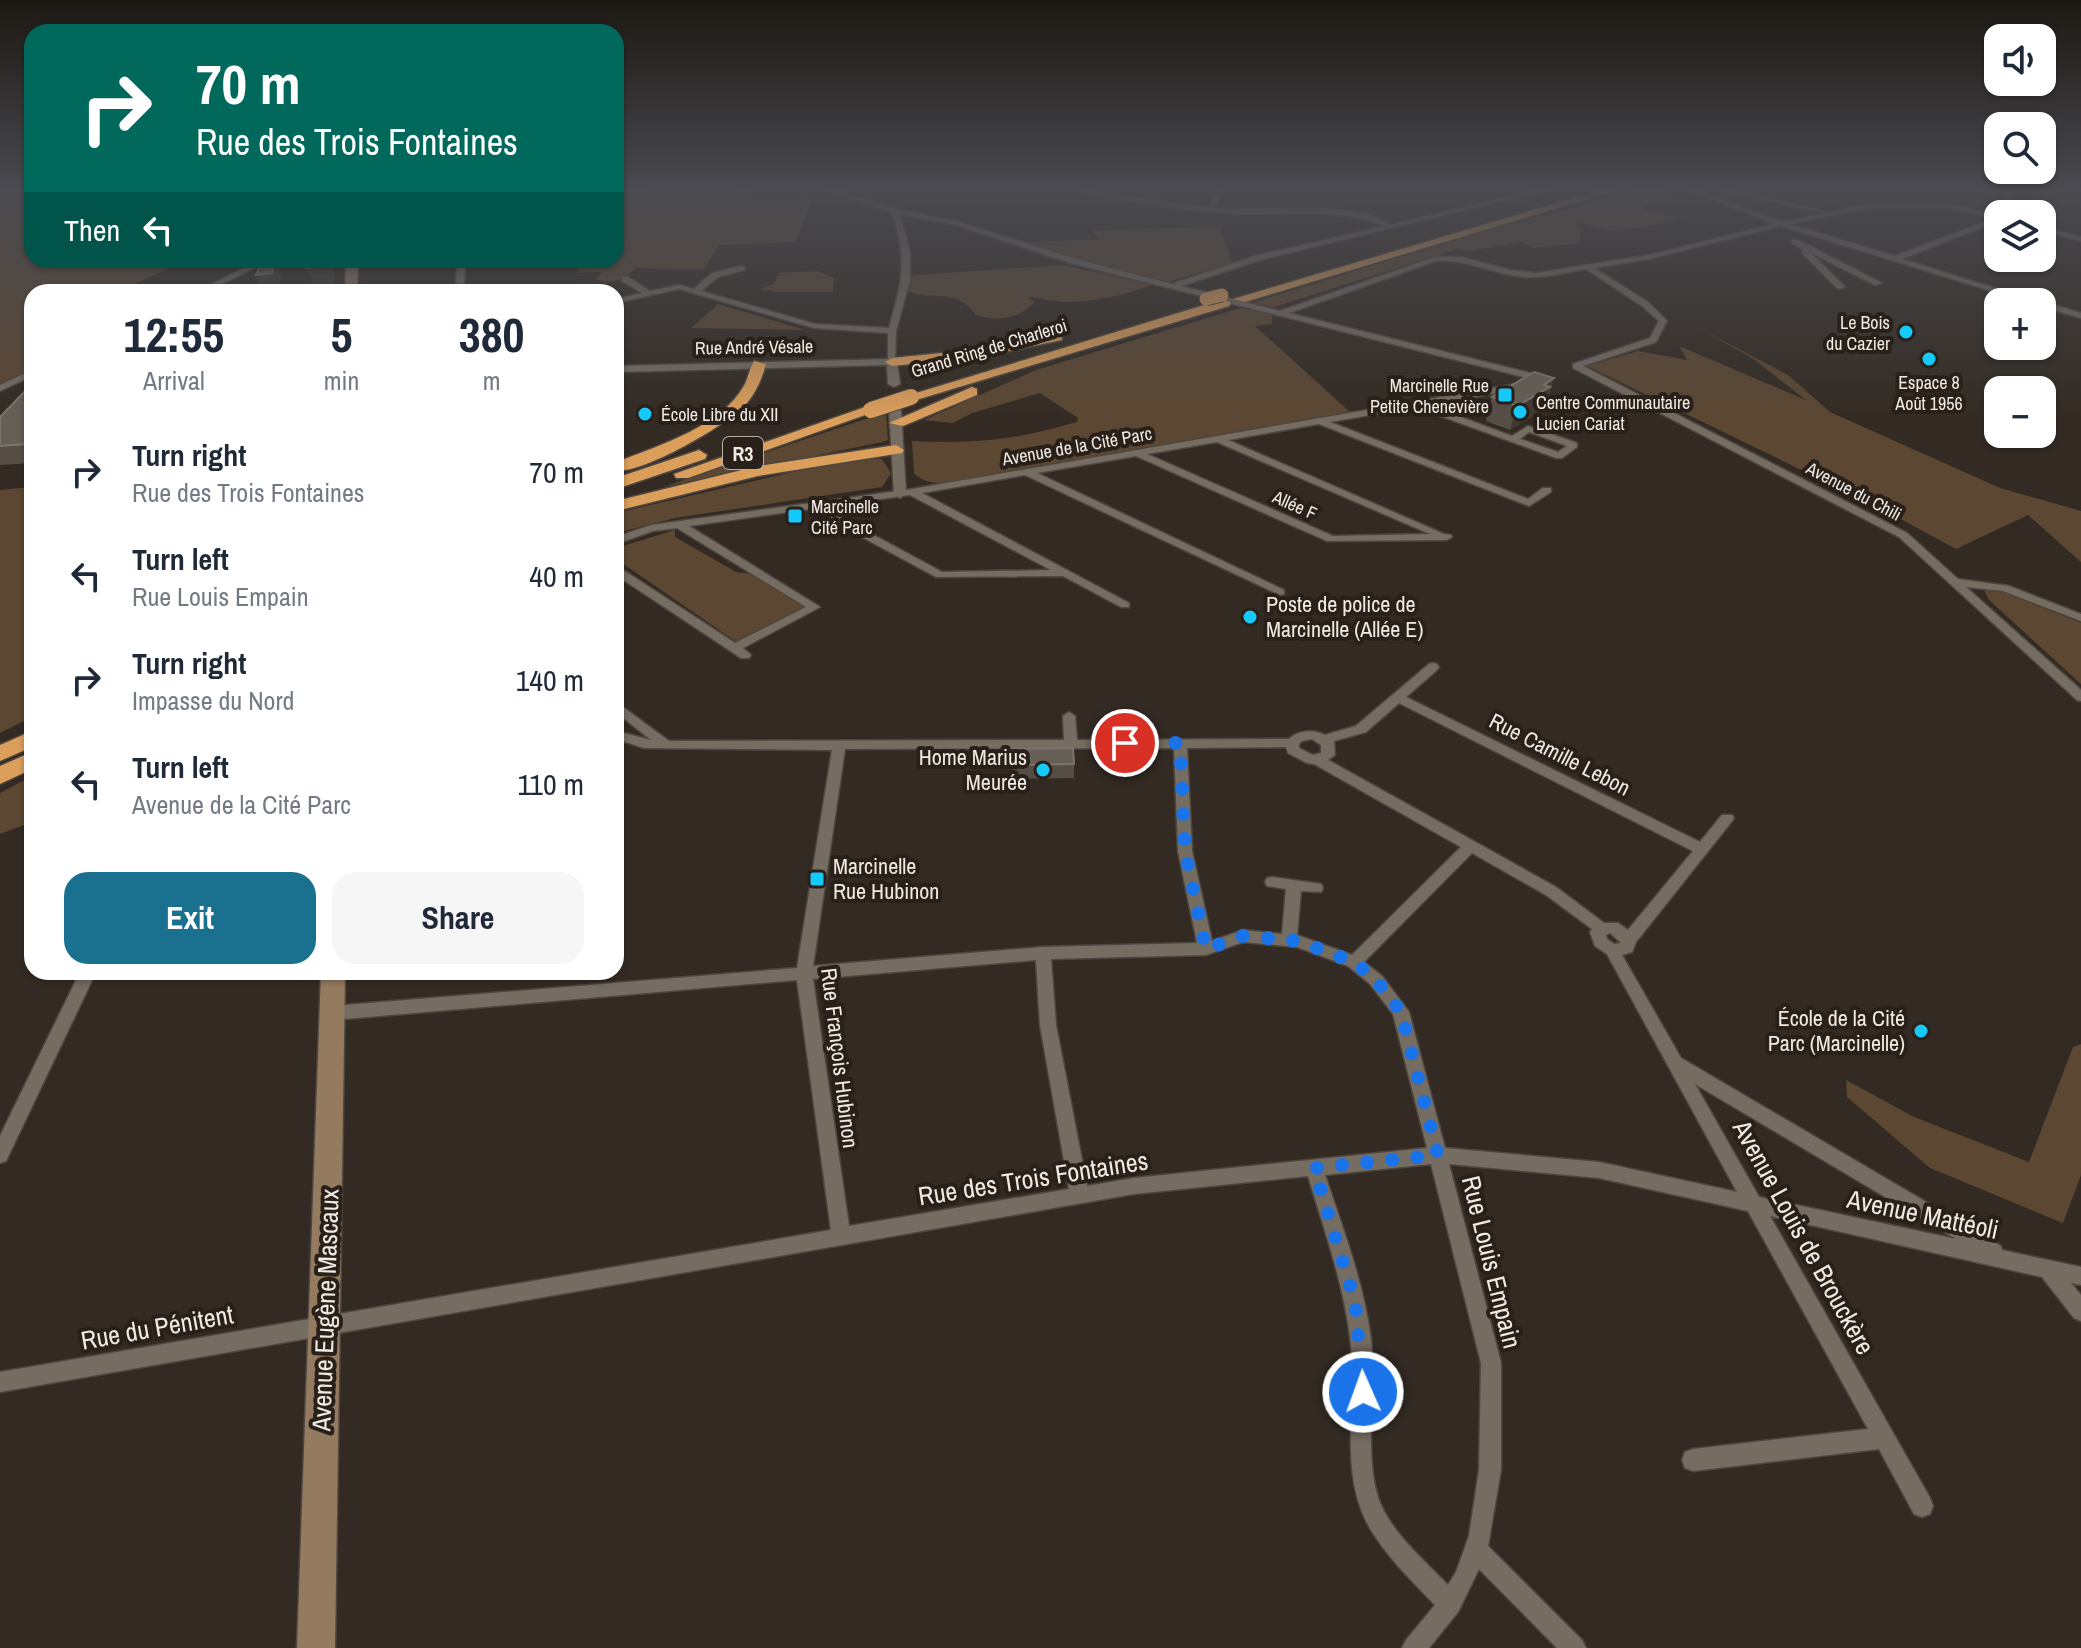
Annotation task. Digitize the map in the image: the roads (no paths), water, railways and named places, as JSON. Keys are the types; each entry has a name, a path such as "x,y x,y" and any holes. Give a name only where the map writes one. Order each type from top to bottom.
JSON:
{"highway":[{"name":"Grand Ring de Charleroi","path":"624,482 912,392 1063,351 1329,267"},
{"name":"Grand Ring de Charleroi","path":"912,392 1095,331 1206,299 1240,299 1349,267"},
{"path":"892,362 980,353 1095,331"},
{"path":"896,416 1063,351"},
{"path":"624,465 723,416 750,391 759,364"},
{"name":"Grand Ring de Charleroi","path":"624,495 872,404"},
{"path":"624,504 682,487 758,471 896,450"},
{"path":"0,754 24,742"},
{"path":"0,776 24,763"}],"main road":[{"name":"Avenue Eugène Mascaux","path":"316,1648 333,980"}],"street":[{"path":"894,384 892,331 906,280 906,267"},
{"path":"1096,267 1280,313 1412,267"},
{"path":"1171,286 1230,267"},
{"path":"1488,267 1520,276 1599,267"},
{"path":"1821,267 1841,287"},
{"path":"1846,267 1878,283"},
{"path":"1921,267 1989,288"},
{"path":"216,284 250,268"},
{"path":"696,291 715,275 741,268"},
{"name":"Avenue du Chili","path":"1590,269 1645,304 1663,321 1653,340 1576,366 1903,535 2081,697"},
{"path":"1833,279 1864,276"},
{"path":"625,279 648,293"},
{"path":"624,299 679,287 814,326 892,331"},
{"path":"2056,308 2081,316"},
{"name":"Avenue de la Cité Parc","path":"624,538 651,528 906,493 1544,382 1537,377 1280,313"},
{"name":"Rue André Vésale","path":"624,369 892,362"},
{"path":"0,388 24,377"},
{"path":"1418,405 1559,456 1574,445 1528,429 1513,439"},
{"path":"896,416 896,450 906,493 1125,605"},
{"path":"1322,422 1529,503 1547,490"},
{"name":"Allée F","path":"1139,454 1331,539 1447,537 1220,440"},
{"path":"1027,473 1280,592"},
{"path":"813,506 940,575 1064,573"},
{"path":"624,575 740,652 814,607 680,525"},
{"path":"1020,573 1035,564 1035,557"},
{"path":"1956,582 2005,588 2081,618"},
{"path":"624,738 644,744 666,745 1292,743 1303,735 1324,740 1361,729 1433,667"},
{"name":"Rue Camille Lebon","path":"1399,698 1702,849"},
{"path":"624,712 666,745"},
{"path":"1069,716 1071,743"},
{"path":"1318,760 1330,752 1324,740"},
{"path":"1180,743 1185,851 1206,949"},
{"path":"1292,743 1293,750 1300,757 1318,760 1551,891 1602,929 1618,929 1629,940"},
{"name":"Rue François Hubinon","path":"839,744 804,974 841,1235"},
{"path":"1612,950 1627,948 1629,940 1727,818"},
{"path":"1354,962 1471,846"},
{"path":"1272,882 1316,888"},
{"path":"1289,940 1294,885"},
{"name":"Avenue Louis de Brouckère","path":"1602,929 1598,937 1600,942 1612,950 1922,1506"},
{"name":"Rue Louis Empain","path":"333,1013 1043,953 1206,949 1243,936 1289,940 1354,962 1376,980 1401,1012 1491,1363 1490,1470 1475,1549 1450,1604 1414,1648"},
{"path":"1043,953 1050,1039 1080,1196"},
{"path":"0,1155 84,980"},
{"name":"Avenue Louis de Brouckère","path":"1675,1063 2005,1258"},
{"name":"Rue des Trois Fontaines","path":"324,1327 1080,1196 1438,1155 1599,1170 1753,1204"},
{"path":"1314,1168 1355,1302 1363,1364 1363,1476 1372,1511 1406,1556 1450,1604"},
{"name":"Avenue Mattéoli","path":"1753,1204 2081,1276"},
{"path":"2047,1268 2081,1311"},
{"name":"Rue du Pénitent","path":"0,1382 324,1327"},
{"path":"1693,1460 1884,1438"},
{"path":"1475,1549 1574,1648"}],"place":[{"name":"Le Bois du Cazier","path":"1906,332"},
{"name":"Espace 8 Août 1956","path":"1929,359"},
{"name":"Marcinelle Rue Petite Chenevière","path":"1505,395"},
{"name":"Centre Communautaire Lucien Cariat","path":"1520,412"},
{"name":"École Libre du XII","path":"645,414"},
{"name":"Marcinelle Cité Parc","path":"795,516"},
{"name":"Poste de police de Marcinelle (Allée E)","path":"1250,617"},
{"name":"Home Marius Meurée","path":"1043,770"},
{"name":"Marcinelle Rue Hubinon","path":"817,879"},
{"name":"École de la Cité Parc (Marcinelle)","path":"1921,1031"}]}
